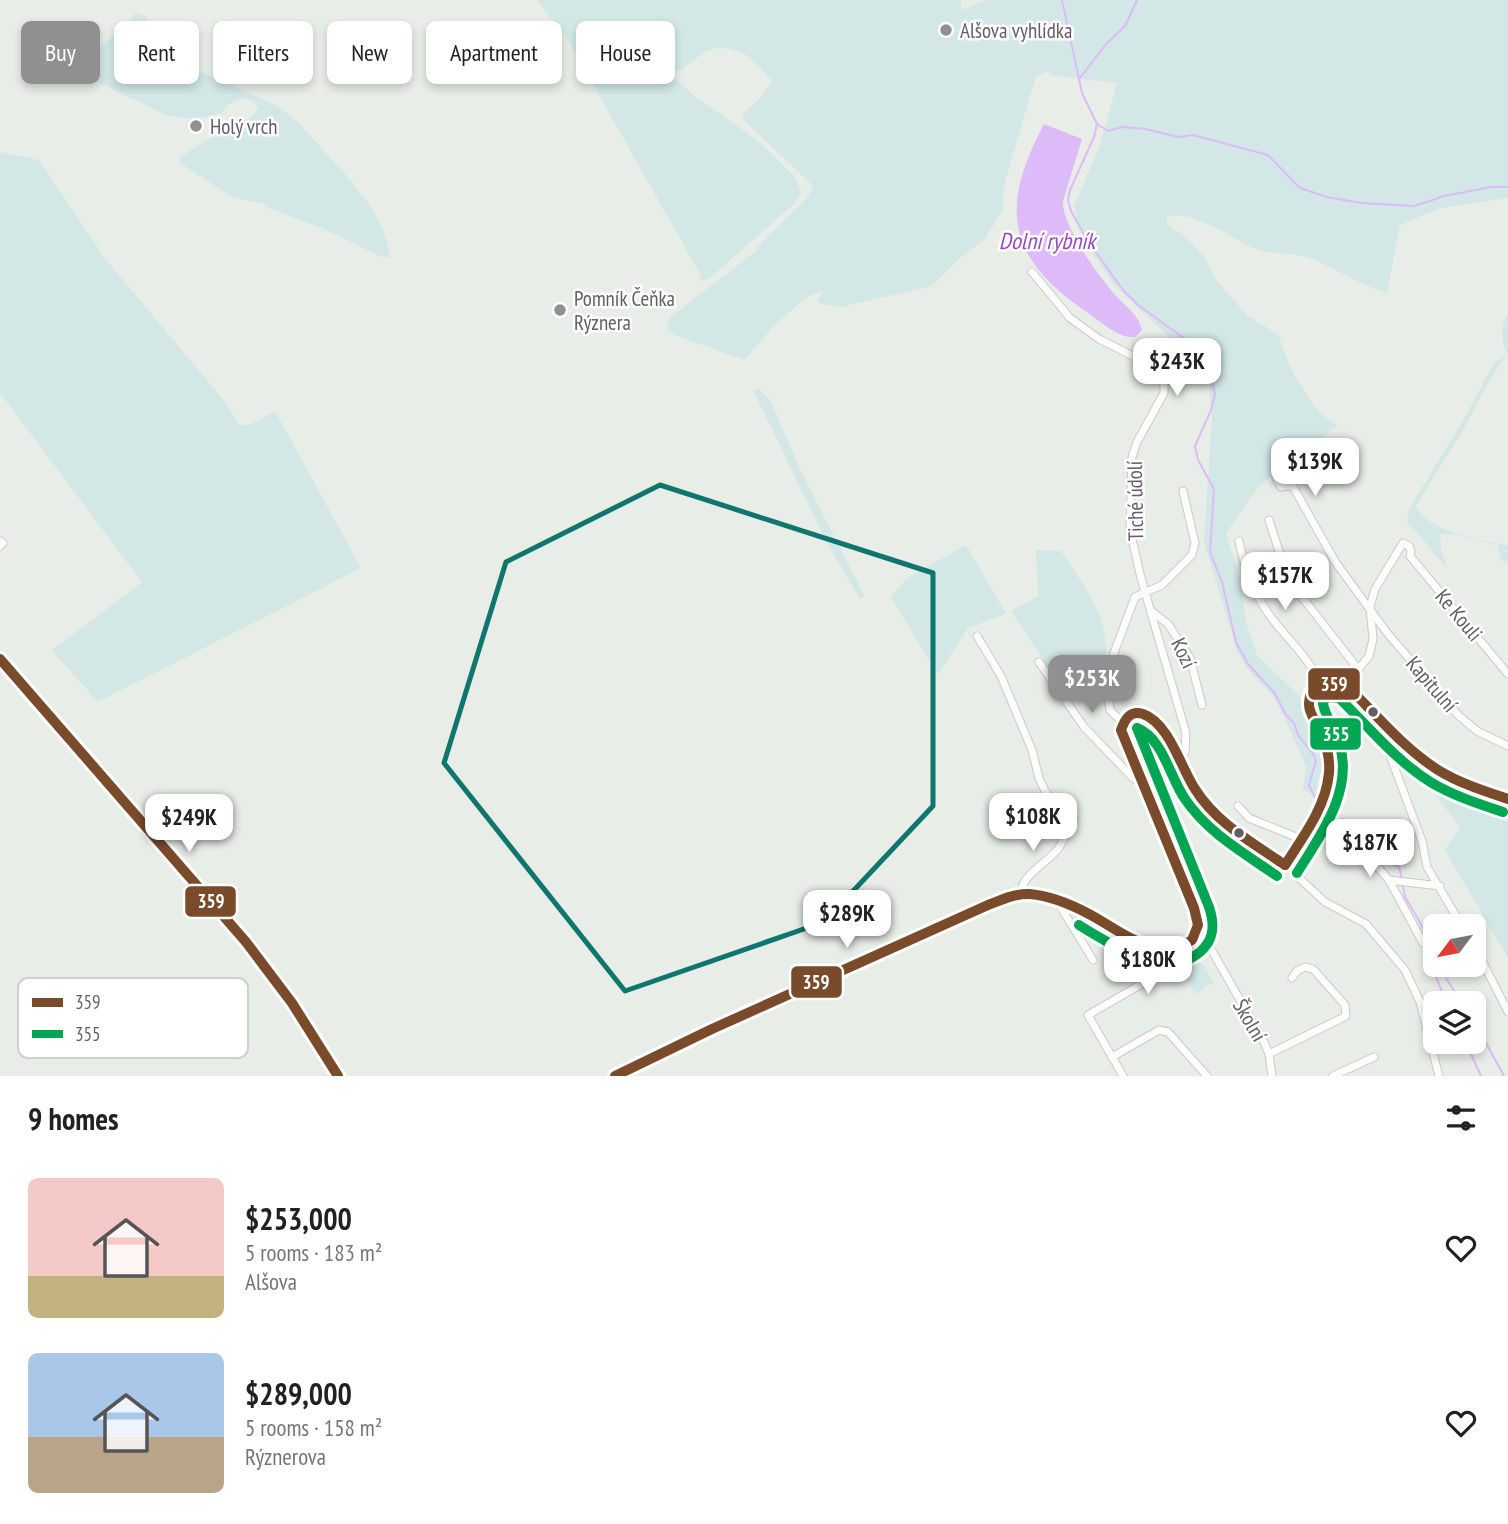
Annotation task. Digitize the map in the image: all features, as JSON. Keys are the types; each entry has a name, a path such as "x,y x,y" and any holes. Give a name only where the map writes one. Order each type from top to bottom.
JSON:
{"street":[{"name":"Tiché údolí","path":"1032,272 1070,318 1099,339 1145,362 1157,371 1164,384 1164,394 1136,442 1132,463 1130,530 1145,593"},
{"name":"Kapitulní","path":"1292,485 1336,563 1388,634 1458,715 1478,731 1508,746"},
{"path":"1122,722 1110,710 1105,677 1135,597 1162,585 1192,555 1195,542 1183,491"},
{"path":"1269,520 1289,579 1359,669"},
{"path":"1239,541 1244,567 1256,594 1268,614 1315,671 1320,684"},
{"name":"Ke Kouli","path":"1370,607 1376,589 1401,545 1406,544 1411,551 1410,556 1508,674"},
{"path":"1145,593 1186,733 1185,752"},
{"path":"1346,685 1369,656 1373,639 1370,607"},
{"name":"Kozí","path":"1151,611 1168,624 1190,659 1202,705"},
{"path":"1373,639 1388,634"},
{"path":"977,636 1001,676 1032,750 1045,791 1058,808 1074,820 1058,848 1020,888 1020,895"},
{"path":"0,659 246,942 292,1003 338,1076"},
{"path":"1039,662 1084,727 1134,779 1143,780"},
{"path":"1285,864 1320,812 1324,800 1328,756 1323,737 1308,706 1311,692 1320,684 1338,682 1346,685 1411,750 1438,770 1508,799"},
{"path":"615,1076 712,1028 988,905 1020,895 1029,894 1057,901 1087,913 1116,931 1153,947 1175,948 1189,943 1198,933 1199,923 1121,730 1122,722 1136,712 1145,714 1168,738 1194,788 1206,804 1224,821 1285,864 1325,902 1366,924 1405,970 1420,1002 1439,1076"},
{"path":"1374,712 1422,841 1427,867 1455,914"},
{"path":"1238,806 1249,818 1301,839"},
{"path":"1320,812 1342,827 1391,880 1423,943"},
{"path":"1391,880 1440,886"},
{"path":"1057,901 1093,960"},
{"name":"Školní","path":"1198,933 1207,942 1269,1054 1272,1076"},
{"path":"1123,1076 1088,1015 1159,974 1166,948"},
{"path":"1269,1054 1346,1016 1345,1004 1312,969 1305,967 1297,971 1292,978"},
{"path":"1486,969 1508,1012"},
{"path":"1112,1057 1159,1030 1168,1032 1207,1076"},
{"path":"1333,1076 1374,1057"}],"highlighted area":[{"path":"660,485 933,573 933,806 824,922 625,991 444,763 506,562"}],"shaded area":[{"path":"537,0 961,0 961,10 987,0 1508,0 1508,198 1441,208 1400,225 1387,293 1309,258 1256,249 1199,220 1176,216 1167,218 1167,224 1186,237 1205,258 1216,280 1248,316 1278,334 1290,367 1313,405 1323,416 1338,425 1259,486 1226,533 1240,580 1247,626 1257,655 1301,698 1303,711 1322,745 1322,761 1315,796 1303,789 1306,766 1273,696 1246,667 1237,651 1204,542 1212,418 1208,373 1199,358 1182,349 1115,286 1093,254 1078,225 1074,206 1100,145 1117,83 1054,76 1047,72 1036,76 1003,191 1003,210 985,239 961,257 932,286 841,307 821,304 817,300 824,290 805,298 774,326 744,360 675,335 669,331 667,325 671,317 761,247 755,249 807,198 813,186 742,118 772,81 749,57 729,49 709,50 675,71 675,21 576,21 576,54 562,32 562,21 553,21"},
{"path":"136,13 146,16 148,21 128,21"},
{"path":"114,35 114,84 199,84 199,70 213,78 213,84 228,84 285,111 308,133 366,200 382,227 390,258 380,256 264,204 232,197 180,163 180,157 213,136 252,117 258,108 254,102 243,98 228,105 221,113 196,119 168,116 100,83 100,48"},
{"path":"675,78 697,98 756,139 795,177 801,191 797,201 710,278 702,281 593,84 675,84"},
{"path":"0,152 39,160 107,261 226,403 239,424 248,426 275,411 361,568 98,702 52,650 142,582 0,393"},
{"path":"1508,312 1508,353 1416,506 1430,522 1442,528 1471,538 1508,545 1508,561 1502,561 1497,545 1453,534 1440,534 1441,550 1448,569 1407,521 1409,509 1464,419 1494,363 1507,354 1502,333"},
{"path":"759,389 769,399 802,473 865,597 860,599 826,541 753,390"},
{"path":"966,545 1006,614 968,628 938,674 891,598 906,579"},
{"path":"1036,550 1061,551 1091,598 1105,636 1106,662 1102,674 1071,679 1054,676 1011,611 1038,596"},
{"path":"1432,789 1508,821 1508,958 1486,920 1486,914 1482,914 1445,850 1460,828"},
{"path":"1191,948 1214,982 1196,994 1177,964 1175,955"}],"water":[{"name":"Dolní rybník","path":"1044,124 1082,139 1063,201 1064,211 1068,224 1091,264 1138,319 1142,330 1135,337 1110,329 1061,293 1041,272 1027,251 1019,230 1017,207 1020,182"},
{"path":"1182,349 1200,360 1210,380 1194,384 1191,381 1176,356"}],"waterway":[{"path":"1062,0 1082,93 1097,124 1094,137 1070,190 1068,200 1071,211 1087,240 1123,290 1138,305 1189,342 1208,367 1215,394 1195,446 1198,460 1214,489 1210,552 1222,582 1236,642 1248,664 1274,692 1316,761 1309,785 1316,800"},
{"path":"1080,78 1106,44 1125,26 1137,0"},
{"path":"1097,124 1108,131 1122,127 1146,129 1178,137 1193,135 1268,155 1300,188 1327,197 1361,203 1415,206 1444,196 1491,187 1508,187"},
{"path":"1343,819 1383,860 1399,867 1402,880"},
{"path":"1403,886 1405,897 1423,928"},
{"path":"1436,977 1442,991"},
{"path":"1445,977 1454,991"},
{"path":"1486,1043 1504,1076"},
{"path":"1471,1054 1481,1076"}],"transit line":[{"name":"359","path":"0,659 246,942 292,1003 338,1076"},
{"name":"359","path":"1285,865 1313,821 1327,786 1327,749 1309,704 1312,691 1325,683 1346,685 1401,741 1438,770 1463,783 1508,799"},
{"name":"355","path":"1297,873 1332,813 1342,780 1340,746 1323,705 1323,701 1328,697 1339,698 1395,754 1432,783 1458,796 1503,812"},
{"name":"359","path":"615,1076 712,1029 988,905 1014,896 1030,894 1060,901 1151,947 1178,947 1192,940 1198,925 1194,908 1121,730 1131,714 1143,714 1160,727 1174,747 1195,789 1213,812 1236,832 1285,865"},
{"name":"355","path":"1079,925 1123,950 1158,962 1191,958 1204,948 1212,934 1213,923 1209,907 1137,728 1146,733 1160,749 1185,799 1204,822 1227,842 1277,876"}],"place":[{"name":"Alšova vyhlídka","path":"946,30"},
{"name":"Holý vrch","path":"196,126"},
{"name":"Pomník Čeňka Rýznera","path":"560,310"}]}
